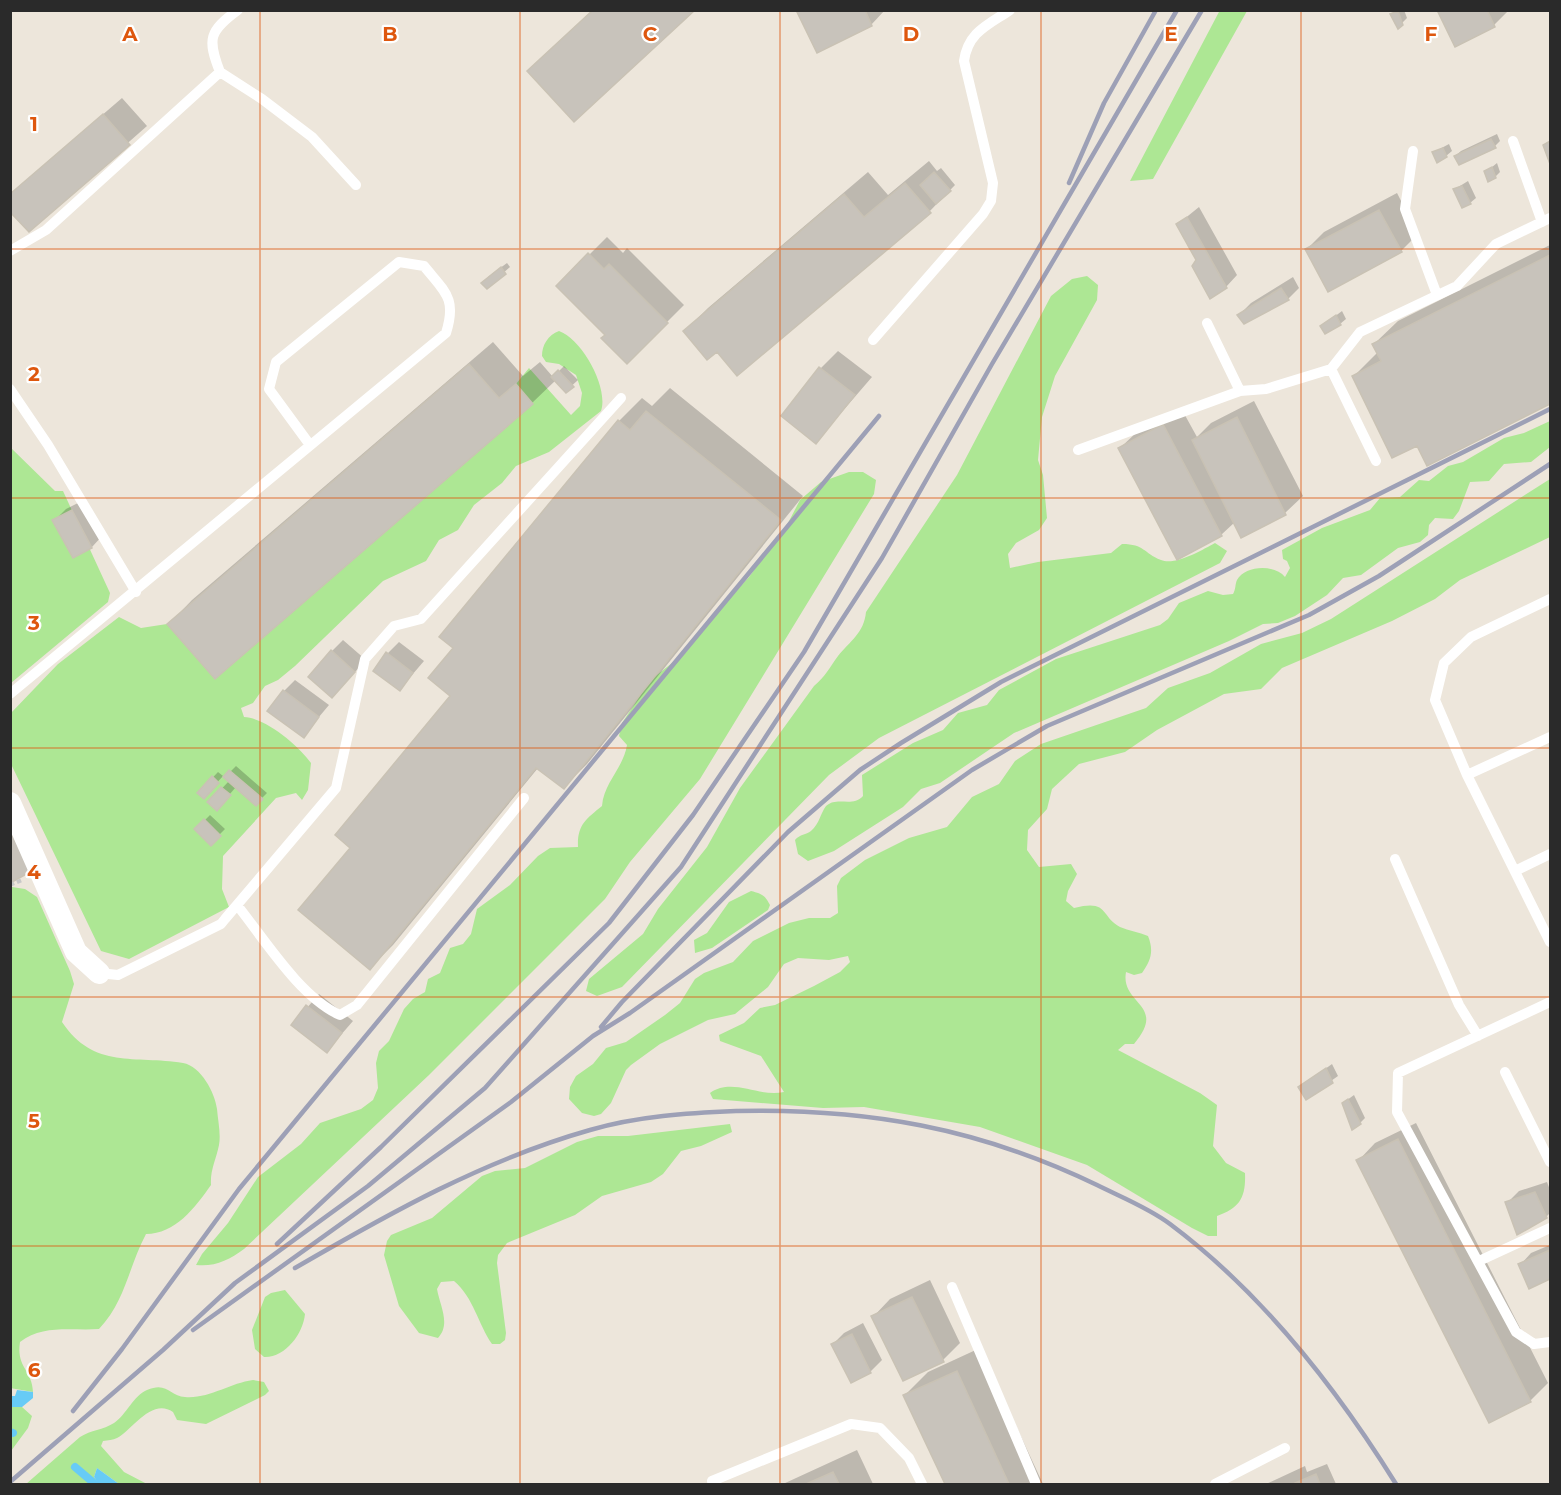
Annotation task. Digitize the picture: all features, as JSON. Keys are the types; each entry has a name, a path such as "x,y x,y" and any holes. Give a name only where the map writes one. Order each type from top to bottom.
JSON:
{"street":[{"path":"10,803 75,952 99,973"}],"lane":[{"path":"238,10 218,25 210,48 220,72 262,99 312,137 356,185"},
{"path":"873,340 983,214 991,201 993,183 964,61 966,45 978,32 1011,10"},
{"path":"10,251 46,230 220,72"},
{"path":"1078,450 1240,391 1266,389 1332,369 1360,332 1457,286 1496,244 1546,220 1513,141"},
{"path":"1413,151 1405,209 1437,295"},
{"path":"10,694 446,333 452,314 449,297 424,266 399,262 276,362 269,388 310,445"},
{"path":"1207,323 1240,391"},
{"path":"1332,369 1376,461"},
{"path":"10,389 48,445 136,592"},
{"path":"99,973 118,975 221,924 336,788 365,659 394,626 421,619 621,398"},
{"path":"1551,599 1471,637 1444,663 1435,700 1467,775 1551,942"},
{"path":"1467,775 1551,736"},
{"path":"237,905 323,1007 340,1015 357,1005 524,798"},
{"path":"1515,871 1551,854"},
{"path":"1395,859 1459,1005 1478,1036"},
{"path":"1551,1002 1398,1073 1396,1091 1397,1112 1516,1332 1534,1344 1551,1341"},
{"path":"1505,1072 1551,1162"},
{"path":"1479,1261 1551,1228"},
{"path":"952,1287 1036,1485"},
{"path":"712,1481 851,1424 880,1428 909,1458 922,1485"},
{"path":"1215,1485 1285,1448"}],"green space":[{"path":"1220,10 1247,11 1153,179 1130,181"},
{"path":"1087,276 1098,285 1097,300 1055,376 1042,417 1038,460 1043,475 1047,518 1039,530 1016,543 1008,554 1010,568 1038,562 1111,553 1122,544 1140,547 1161,560 1174,561 1215,543 1227,551 1220,563 879,738 829,775 622,987 597,996 586,991 589,979 643,934 658,909 707,847 740,788 814,686 856,636 866,612 957,475 1051,296 1072,279"},
{"path":"559,331 576,344 592,365 601,390 601,411 549,452 516,466 502,483 474,505 458,530 439,540 426,561 383,581 295,666 278,680 265,686 253,703 241,708 244,717 262,722 281,734 311,763 308,790 302,800 296,793 276,798 223,856 222,889 229,907 129,959 101,951 11,764 11,713 58,664 119,617 141,628 167,624 215,678 533,404 516,384 529,368 571,415 580,406 582,393 576,375 559,364 546,362 542,356 546,341"},
{"path":"1550,421 1550,447 1531,462 1504,464 1489,481 1470,482 1459,511 1453,519 1435,518 1429,525 1428,535 1420,542 1398,548 1361,575 1343,578 1327,595 1295,616 1278,623 1263,624 1229,641 1014,733 940,783 921,789 903,807 834,851 808,861 798,854 795,840 814,828 826,806 835,802 850,802 859,799 863,796 862,775 913,743 943,730 958,713 987,705 999,690 1056,659 1160,625 1168,619 1179,603 1208,591 1223,595 1233,594 1237,580 1246,571 1268,568 1285,577 1290,568 1287,561 1283,559 1282,550 1322,528 1370,510 1380,498 1400,497 1419,480 1429,481 1448,466 1463,462 1504,438 1524,433"},
{"path":"10,447 55,491 63,491 110,593 108,602 11,683"},
{"path":"849,472 863,472 876,480 874,494 700,779 630,862 605,899 429,1075 244,1249 222,1262 196,1265 202,1254 228,1223 258,1177 301,1144 320,1123 361,1109 373,1100 378,1088 376,1063 379,1051 389,1041 404,1009 413,999 425,992 428,979 440,973 450,948 463,944 471,934 477,909 510,885 538,856 550,848 578,847 581,828 587,819 602,806 606,790 625,754 627,745 619,736 622,723 644,690 652,679 687,651 711,618 749,577 788,523 800,500 821,482"},
{"path":"1550,479 1550,537 1460,580 1435,599 1392,621 1282,668 1261,689 1224,694 1157,730 1125,752 1079,764 1052,789 1047,809 1028,830 1027,850 1039,867 1071,864 1077,874 1068,891 1066,901 1074,908 1099,907 1120,927 1148,936 1151,951 1142,973 1134,975 1126,972 1126,983 1145,1012 1146,1021 1143,1031 1134,1044 1125,1044 1118,1050 1200,1093 1217,1105 1213,1146 1226,1163 1245,1173 1245,1181 1243,1195 1236,1205 1217,1216 1217,1236 1208,1236 1192,1228 1087,1165 980,1127 864,1107 823,1108 713,1099 710,1093 728,1087 784,1092 761,1056 720,1041 719,1035 744,1023 760,1008 775,1005 840,972 850,962 848,956 829,960 798,958 784,964 768,987 735,1014 708,1020 660,1044 631,1065 626,1070 611,1103 601,1114 594,1116 582,1113 569,1099 570,1087 576,1076 593,1064 606,1048 626,1042 680,1003 695,979 704,973 733,962 753,941 789,923 809,918 830,918 838,913 837,886 841,878 865,860 909,838 947,827 972,797 999,784 1015,761 1041,744 1146,708 1168,688 1210,673 1261,644 1302,633 1331,619"},
{"path":"10,880 12,887 25,889 37,897 70,971 74,984 62,1022 74,1037 88,1048 116,1058 190,1065 196,1069 210,1088 216,1103 220,1132 211,1185 191,1211 175,1225 166,1230 146,1234 121,1295 99,1329 48,1331 29,1336 20,1342 20,1358 30,1378 33,1392 10,1388"},
{"path":"751,891 765,897 770,905 768,910 712,948 695,953 694,940 707,933 729,902"},
{"path":"730,1124 732,1132 701,1146 681,1151 663,1174 651,1182 602,1196 575,1215 507,1243 498,1255 497,1263 506,1333 505,1340 500,1344 492,1344 471,1303 454,1281 441,1282 437,1289 444,1321 442,1333 438,1338 419,1333 399,1306 384,1255 387,1241 391,1235 432,1218 482,1176 495,1171 525,1168 577,1142 598,1136 628,1136"},
{"path":"285,1290 305,1314 304,1322 297,1337 286,1349 279,1354 264,1357 255,1349 252,1330 265,1297"},
{"path":"253,1380 264,1382 269,1391 206,1424 177,1420 173,1412 165,1408 158,1409 143,1416 117,1438 103,1441 101,1446 124,1472 147,1484 119,1484 97,1468 94,1477 99,1484 26,1484 80,1437 114,1423 138,1396 147,1390 159,1387 180,1396 194,1397"},
{"path":"11,1407 22,1407 32,1416 28,1428 11,1451"}],"water":[{"path":"17,1390 33,1392 33,1398 22,1407 11,1407 11,1396 15,1396"},
{"path":"97,1468 119,1484 99,1484 94,1477"}],"building":[{"path":"593,10 695,10 574,122 527,71"},
{"path":"796,10 865,10 872,26 817,53"},
{"path":"1437,10 1487,10 1495,27 1455,47"},
{"path":"1398,11 1403,25 1398,29 1390,14"},
{"path":"103,114 130,145 29,232 10,212 10,194"},
{"path":"1491,139 1496,148 1459,165 1454,156"},
{"path":"1550,141 1550,164 1543,145"},
{"path":"1443,148 1447,157 1437,163 1432,152"},
{"path":"1492,167 1496,178 1488,182 1484,171"},
{"path":"934,172 951,191 936,204 920,185"},
{"path":"905,183 931,213 737,376 717,352 707,360 683,331 844,194 864,217"},
{"path":"1462,186 1471,204 1462,208 1453,189"},
{"path":"1379,210 1402,252 1328,292 1305,249"},
{"path":"1187,217 1227,288 1210,299 1192,266 1196,260 1176,224"},
{"path":"588,253 604,269 609,264 668,323 627,364 601,338 605,335 556,286"},
{"path":"1550,255 1550,404 1427,466 1417,446 1392,458 1352,376 1381,361 1372,344"},
{"path":"501,267 506,274 487,289 481,283"},
{"path":"1281,288 1289,300 1244,324 1237,315"},
{"path":"1336,315 1341,325 1325,334 1320,326"},
{"path":"469,364 499,398 516,384 533,404 215,679 167,624"},
{"path":"819,367 855,395 816,444 781,416"},
{"path":"558,370 574,387 566,393 551,377"},
{"path":"646,411 781,520 564,789 536,768 370,970 298,910 350,848 335,835 450,696 428,678 453,648 439,637 618,420 630,430"},
{"path":"1237,417 1286,515 1241,538 1192,440"},
{"path":"1163,424 1222,536 1177,560 1118,448"},
{"path":"72,510 92,548 73,558 52,520"},
{"path":"331,650 355,672 332,698 308,677"},
{"path":"386,652 413,673 400,691 373,671"},
{"path":"283,690 319,717 304,738 267,711"},
{"path":"229,770 263,799 256,806 223,777"},
{"path":"212,776 219,783 204,799 197,793"},
{"path":"221,787 231,795 217,811 207,802"},
{"path":"204,819 221,836 211,846 194,829"},
{"path":"10,831 32,871 12,882 10,880"},
{"path":"306,1005 342,1033 327,1053 291,1025"},
{"path":"1326,1068 1333,1083 1306,1100 1298,1087"},
{"path":"1348,1099 1361,1124 1352,1130 1342,1103"},
{"path":"1398,1139 1531,1402 1489,1423 1356,1160"},
{"path":"1535,1192 1547,1218 1517,1235 1505,1202"},
{"path":"1550,1250 1550,1279 1529,1289 1518,1264"},
{"path":"912,1297 944,1362 903,1381 871,1316"},
{"path":"852,1334 871,1373 851,1383 831,1344"},
{"path":"957,1371 1009,1484 945,1484 903,1395"},
{"path":"833,1472 839,1484 806,1484"},
{"path":"1316,1474 1320,1484 1295,1483"}],"waterway":[{"path":"75,1467 95,1484"}],"railway":[{"path":"1069,183 1104,103 1156,10"},
{"path":"277,1244 381,1147 609,923 693,815 804,652 1177,10"},
{"path":"10,1482 163,1350 235,1283 368,1186 485,1088 681,867 882,558 992,364 1202,10"},
{"path":"601,1027 622,1002 788,832 860,770 901,743 1001,682 1550,409"},
{"path":"73,1411 122,1349 239,1189 879,416"},
{"path":"193,1330 511,1102 593,1036 630,1013 972,770 1047,726 1309,615 1379,576 1550,464"},
{"path":"295,1268 366,1227 475,1172 551,1142 608,1125 681,1114 784,1111 877,1118 921,1126 965,1136 1053,1165 1135,1203 1170,1224 1235,1280 1295,1344 1349,1413 1396,1484"}]}
